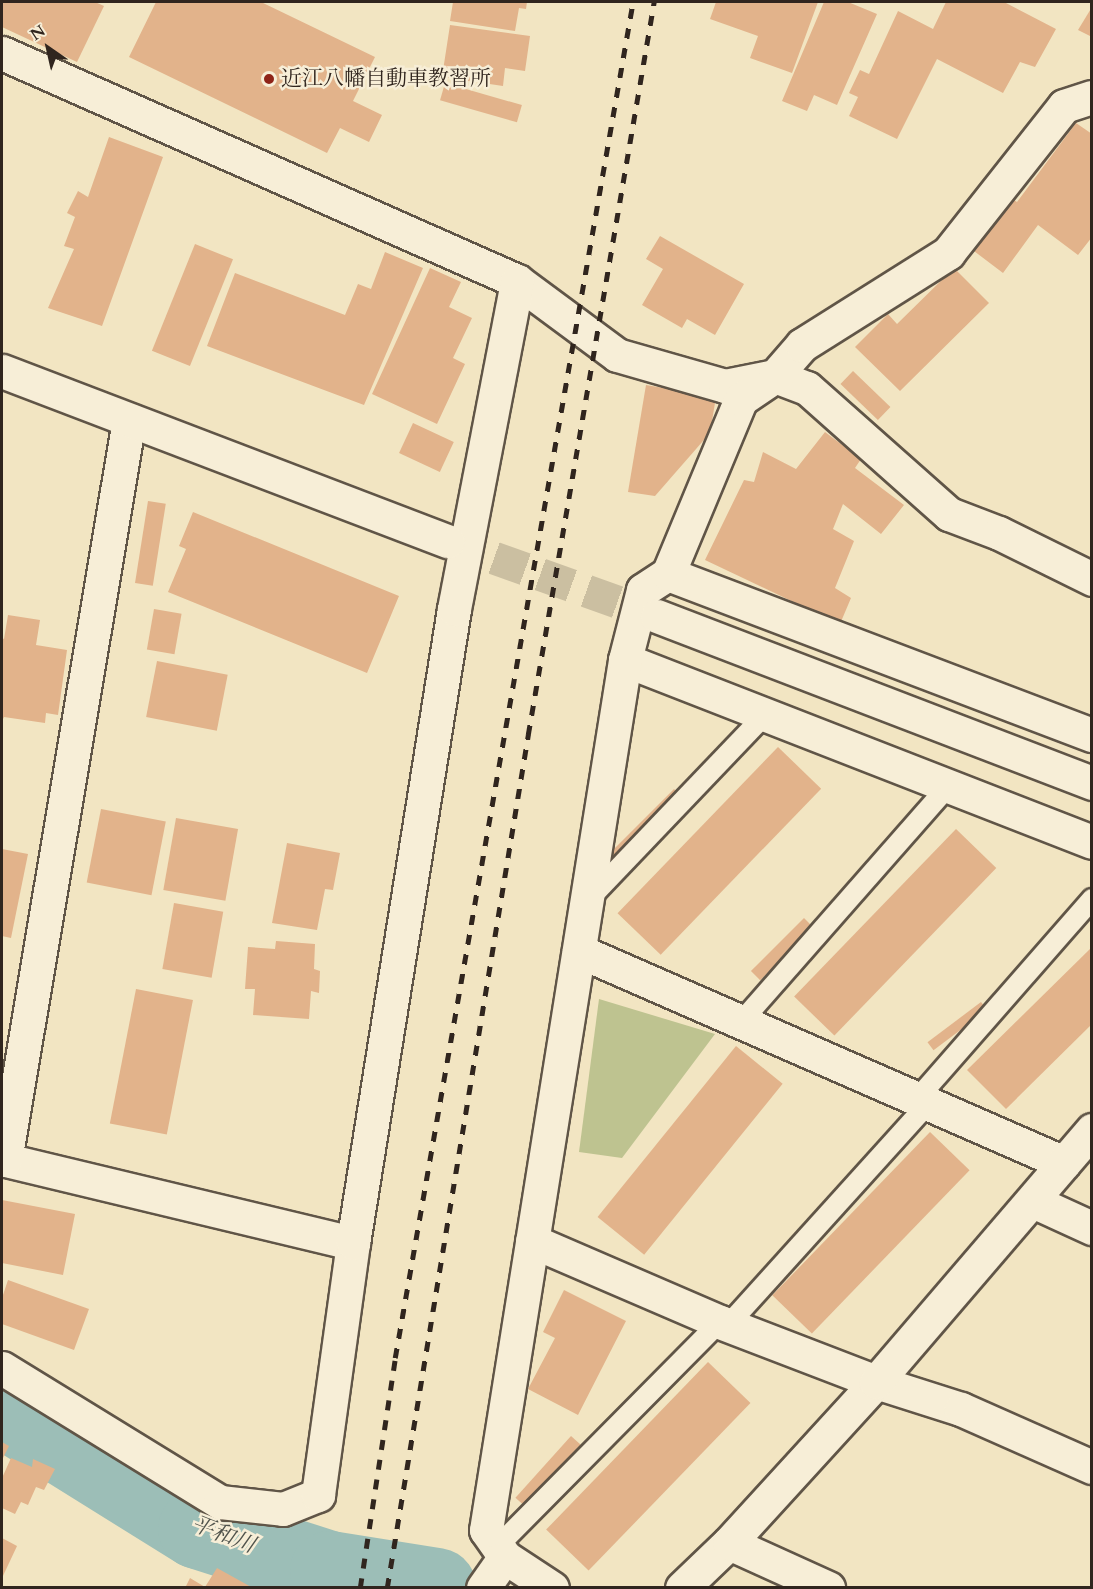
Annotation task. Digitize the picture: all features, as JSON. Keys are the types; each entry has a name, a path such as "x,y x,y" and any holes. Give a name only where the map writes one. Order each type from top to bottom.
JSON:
{"street":[{"path":"2,53 517,281 617,355 725,386 775,376 807,388 949,514 999,533 1092,579"},
{"path":"552,1587 501,1552 486,1530 625,660 643,590 668,574 741,399 775,376 802,345 948,253 1064,106 1092,97"},
{"path":"2,1368 219,1502 283,1509 318,1495 353,1243 454,609 517,281"},
{"path":"2,371 448,541"},
{"path":"129,420 3,1160 353,1243"},
{"path":"668,574 1092,735"},
{"path":"657,616 1092,783"},
{"path":"625,660 1092,842"},
{"path":"579,951 1064,1163"},
{"path":"682,1587 729,1543 876,1382 1092,1130"},
{"path":"1033,1201 1092,1228"},
{"path":"532,1241 724,1324 876,1382 961,1409 1092,1467"},
{"path":"729,1543 828,1587"},
{"path":"483,1587 501,1552"}],"lane":[{"path":"587,901 765,715"},
{"path":"741,1022 948,786"},
{"path":"501,1552 724,1324 922,1102 1092,899"}],"green space":[{"path":"599,999 715,1034 622,1158 579,1152"}],"building":[{"path":"2,2 95,2 104,6 77,62 2,27"},
{"name":"近江八幡自動車教習所","path":"156,2 261,2 375,57 353,101 382,115 369,142 340,128 327,153 129,57"},
{"path":"453,2 527,2 526,9 519,8 515,31 450,21"},
{"path":"716,2 818,2 792,73 750,58 758,36 710,19"},
{"path":"824,2 848,2 877,14 837,105 814,95 807,111 782,101"},
{"path":"946,2 1004,2 1056,29 1035,67 1020,62 1003,93 937,59 897,139 849,116 858,97 849,93 860,70 869,74 898,11 933,29"},
{"path":"1092,7 1092,37 1078,30"},
{"path":"450,25 530,36 525,71 505,68 503,86 442,77"},
{"path":"445,83 522,105 517,122 440,100"},
{"path":"1076,123 1092,134 1092,237 1078,255 1038,225 1003,273 970,248 1008,196 1017,202"},
{"path":"109,137 163,157 102,326 48,308 74,249 64,246 75,217 67,213 78,191 88,197"},
{"path":"660,236 744,284 715,335 687,319 682,328 642,305 663,269 646,259"},
{"path":"195,244 233,259 190,366 152,351"},
{"path":"385,252 423,268 364,405 207,346 235,273 345,315 358,284 371,289"},
{"path":"430,268 461,282 449,307 472,318 453,358 465,364 437,424 372,394"},
{"path":"954,268 989,303 900,391 855,347 888,314 897,324"},
{"path":"853,371 890,407 878,420 840,384"},
{"path":"646,385 716,397 710,433 655,496 628,492"},
{"path":"413,423 454,442 440,472 399,453"},
{"path":"825,432 861,459 855,468 904,505 881,534 843,504 833,529 854,541 835,588 851,598 840,624 705,560 744,480 754,482 763,452 796,469"},
{"path":"148,501 166,504 153,586 135,583"},
{"path":"193,512 399,596 367,673 168,592 186,549 179,546"},
{"path":"154,609 182,614 174,654 147,649"},
{"path":"8,615 40,620 36,645 67,650 58,715 46,713 45,723 4,717 2,721 2,638 4,639"},
{"path":"157,661 228,675 217,731 146,717"},
{"path":"778,747 821,789 661,955 618,913"},
{"path":"674,789 681,796 615,862 608,855"},
{"path":"101,809 166,822 151,895 87,883"},
{"path":"176,818 238,829 225,901 163,890"},
{"path":"956,829 996,868 834,1036 794,997"},
{"path":"287,843 340,853 333,890 325,889 317,930 272,923"},
{"path":"2,849 28,854 11,938 2,936"},
{"path":"174,903 223,912 212,978 162,969"},
{"path":"804,918 813,927 760,980 751,971"},
{"path":"276,941 315,944 314,969 320,971 319,993 311,991 309,1019 253,1015 255,989 245,989 248,947 275,949"},
{"path":"1092,947 1092,1024 1006,1109 967,1070"},
{"path":"136,989 193,1000 167,1135 110,1123"},
{"path":"981,1002 987,1010 934,1050 927,1042"},
{"path":"736,1046 783,1084 644,1255 598,1217"},
{"path":"930,1132 970,1170 812,1333 772,1295"},
{"path":"2,1200 75,1214 63,1275 2,1263"},
{"path":"8,1280 89,1309 74,1350 2,1324 2,1298"},
{"path":"564,1290 626,1321 578,1415 528,1389 555,1338 543,1332"},
{"path":"708,1362 750,1403 589,1571 546,1530"},
{"path":"571,1436 582,1446 527,1508 515,1498"},
{"path":"2,1442 9,1446 2,1460"},
{"path":"11,1458 32,1467 33,1459 55,1469 44,1490 36,1487 28,1505 21,1502 15,1514 2,1508 2,1478"},
{"path":"2,1538 17,1546 2,1578"},
{"path":"217,1568 253,1588 185,1588 190,1578 205,1587"}],"waterway":[{"name":"平和川","path":"2,1407 198,1529 330,1571 437,1588"}],"tunnel":[{"path":"448,541 657,616"}],"railway":[{"path":"360,1588 395,1358 633,2"},
{"path":"387,1588 528,735 654,2"}],"place":[{"name":"近江八幡自動車教習所","path":"269,79"}]}
